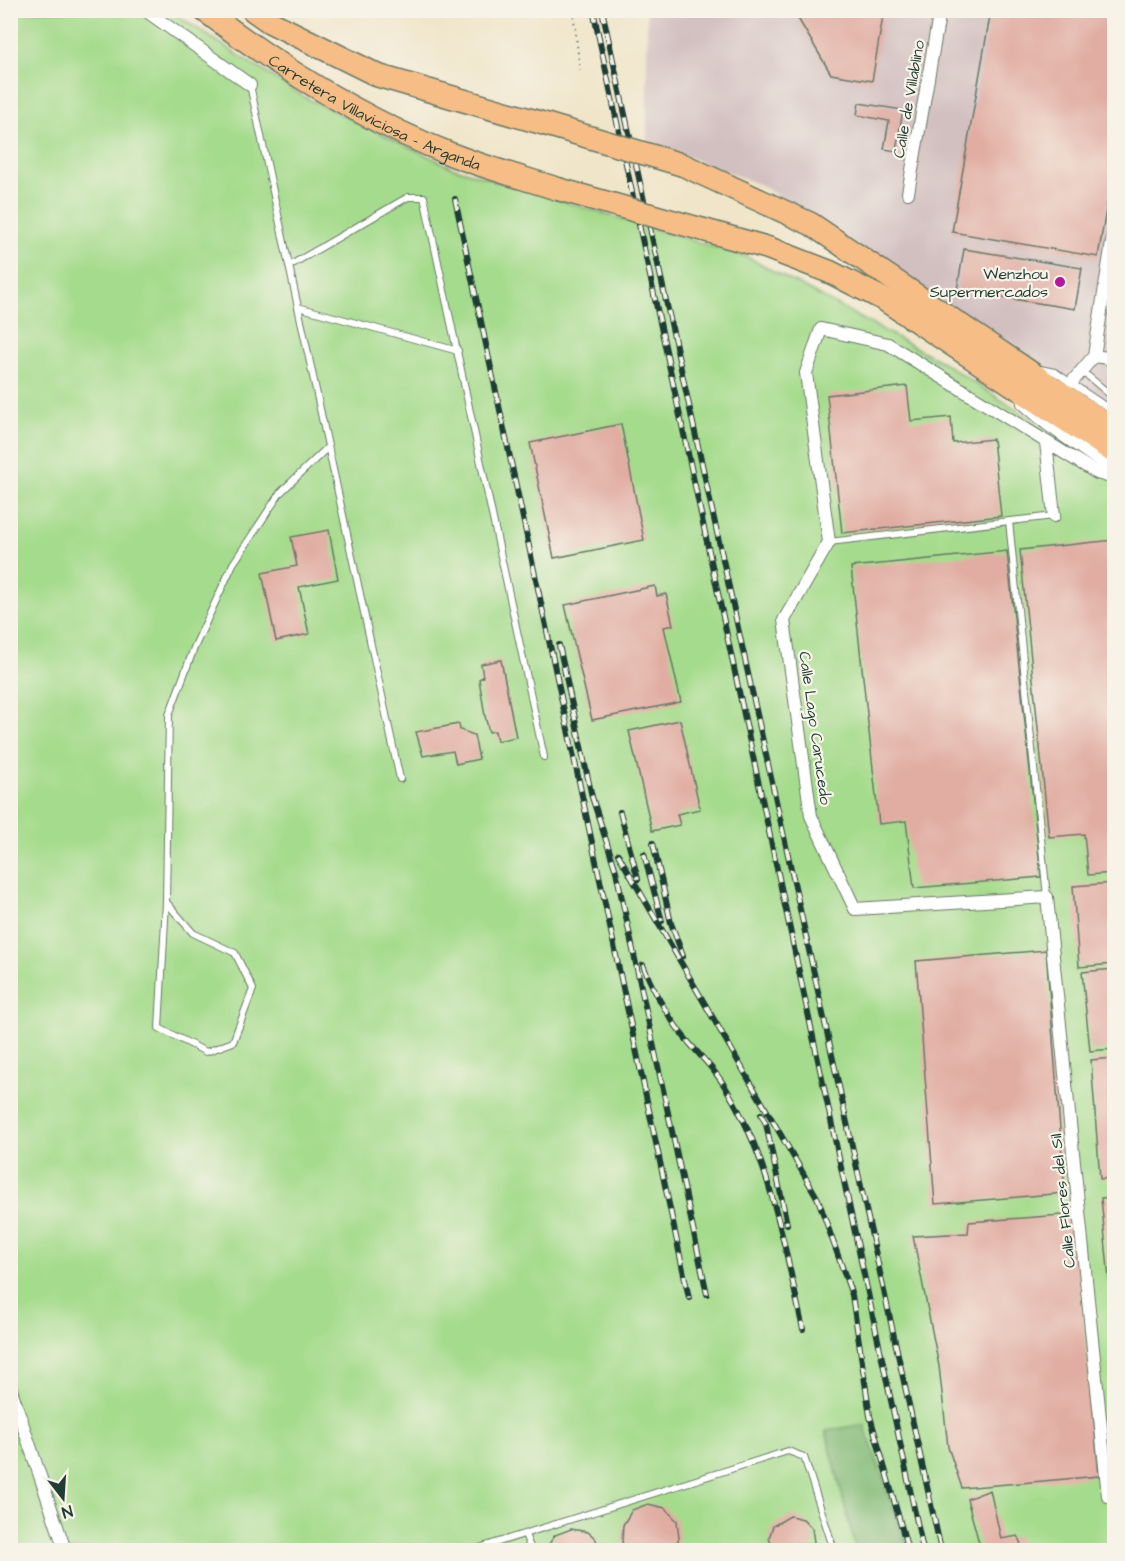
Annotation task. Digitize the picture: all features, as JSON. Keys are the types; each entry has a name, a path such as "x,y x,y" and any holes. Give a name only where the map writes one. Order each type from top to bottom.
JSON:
{"highway":[{"name":"Carretera Villaviciosa - Arganda","path":"204,10 239,37 341,103 453,155 558,189 768,248 830,272 885,300 1114,452"},
{"path":"253,10 270,22 379,76 683,165 769,202 811,224 1114,429"}],"street":[{"path":"145,10 250,85"},
{"name":"Calle de Villablino","path":"908,193 940,10"},
{"path":"1076,377 1094,356 1114,230"},
{"path":"829,542 806,373 821,329 888,344 1097,474 1114,478"},
{"path":"964,351 1047,423 1114,471"},
{"path":"1094,356 1113,362"},
{"path":"1046,442 1054,516"},
{"name":"Calle Lago Carucedo","path":"829,542 784,620 811,816 855,909 1047,897"},
{"name":"Calle Flores del Sil","path":"1047,897 1108,1496 1114,1495"},
{"path":"10,1387 65,1551"}],"lane":[{"path":"250,85 400,779"},
{"path":"289,266 408,197 424,197 544,757"},
{"path":"298,307 458,351"},
{"path":"1024,367 1076,377 1088,376 1114,398"},
{"path":"1076,377 1114,412"},
{"path":"166,902 193,933 235,953 253,988 233,1042 206,1052 159,1028 166,902 169,715 194,648 233,564 280,493 328,447"},
{"path":"829,542 1054,516"},
{"path":"1009,521 1047,897"},
{"path":"473,1551 788,1451 804,1457 834,1551"},
{"path":"525,1534 531,1551"}],"path":[{"path":"573,10 580,71"}],"shaded area":[{"path":"647,11 1114,11 1114,418 949,312 763,186 647,141"}],"green space":[{"path":"11,11 170,11 302,96 451,167 747,257 944,363 1114,473 1114,1550 11,1550"},
{"path":"864,1424 908,1550 856,1550 826,1431"}],"building":[{"path":"793,10 884,10 872,81 831,74"},
{"path":"991,10 1114,10 1114,163 1098,257 952,232"},
{"path":"859,103 903,110 896,151 884,149 889,121 857,115"},
{"path":"964,249 1082,268 1075,309 957,290"},
{"path":"907,386 911,421 951,417 953,443 993,439 1001,516 842,533 827,395"},
{"path":"621,424 644,540 554,558 530,443"},
{"path":"329,530 338,579 299,587 309,634 276,641 262,573 297,566 291,537"},
{"path":"1114,540 1114,873 1088,875 1084,834 1049,837 1020,550"},
{"path":"1007,551 1041,877 914,888 906,821 879,824 851,567"},
{"path":"655,586 657,596 666,594 673,625 664,627 681,702 592,720 565,605"},
{"path":"501,660 516,737 497,741 495,731 489,732 479,679 483,677 481,664"},
{"path":"680,720 700,809 677,814 680,825 652,831 629,731"},
{"path":"459,724 460,730 474,735 479,759 456,764 453,751 423,756 416,732"},
{"path":"1114,883 1114,964 1079,967 1073,886"},
{"path":"1046,950 1065,1193 935,1204 916,961"},
{"path":"1114,969 1114,1049 1090,1051 1082,972"},
{"path":"1114,1058 1114,1178 1100,1179 1091,1060"},
{"path":"1114,1197 1114,1320 1113,1320 1101,1198"},
{"path":"1075,1214 1099,1476 962,1488 948,1447 939,1366 913,1236 968,1233 969,1222"},
{"path":"990,1490 1001,1539 1018,1536 1022,1548 981,1550 967,1499"},
{"path":"648,1504 665,1508 677,1521 679,1538 673,1550 626,1549 622,1542 623,1525 632,1510"},
{"path":"790,1516 803,1519 812,1528 814,1542 810,1550 773,1550 769,1538 773,1526"},
{"path":"571,1529 588,1532 595,1538 601,1550 545,1550 555,1535"}],"railway":[{"path":"593,10 923,1550"},
{"path":"602,10 941,1550"},
{"path":"455,199 689,1298"},
{"path":"559,645 592,797 616,871 707,1294"},
{"path":"620,812 638,879"},
{"path":"653,843 671,923 683,956"},
{"path":"618,854 818,1199 852,1295 870,1416 908,1550"},
{"path":"644,854 662,921"},
{"path":"643,965 675,1025 722,1082 752,1140 764,1170 782,1233 803,1329"},
{"path":"761,1114 766,1124 787,1224"}],"place":[{"name":"Wenzhou Supermercados","path":"1060,282"}]}
